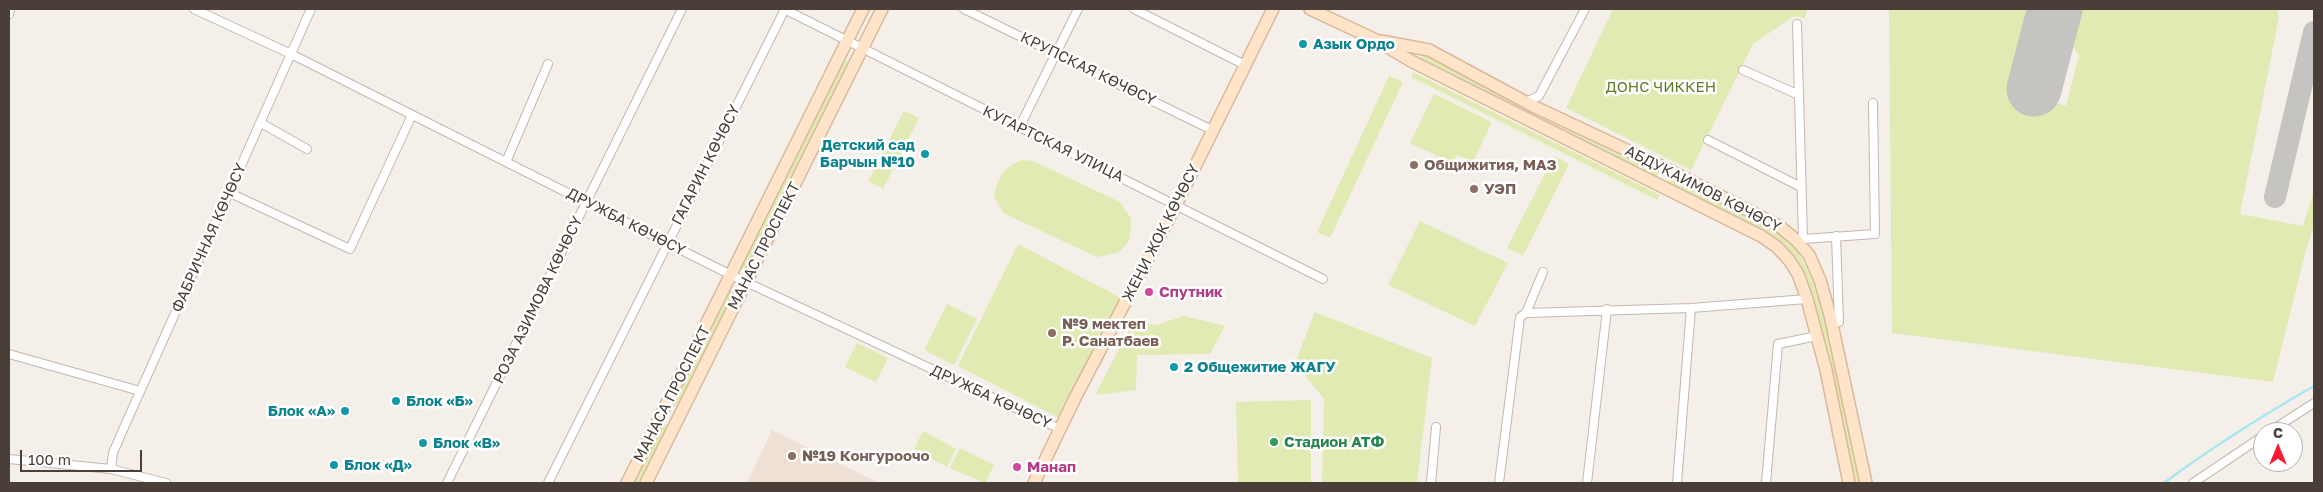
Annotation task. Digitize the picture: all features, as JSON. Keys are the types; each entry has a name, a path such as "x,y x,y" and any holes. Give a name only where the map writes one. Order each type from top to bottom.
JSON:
{"main road":[{"name":"МАНАСА ПРОСПЕКТ","path":"627,483 863,9"},
{"name":"МАНАС ПРОСПЕКТ","path":"646,483 882,9"},
{"name":"ЖЕҢИ ЖОК КӨЧӨСҮ","path":"1034,483 1176,205 1273,9"},
{"name":"АБДУКАИМОВ КӨЧӨСҮ","path":"1310,9 1376,40 1411,61 1761,236 1777,247 1798,274 1807,299 1817,336 1849,483"},
{"name":"АБДУКАИМОВ КӨЧӨСҮ","path":"1376,40 1429,50 1526,102 1665,168 1779,226 1802,242 1820,280 1830,315 1866,483"},
{"path":"1658,184 1665,168"}],"street":[{"path":"9,14 10,9"},
{"name":"ДРУЖБА КӨЧӨСҮ","path":"194,9 291,54 731,275 1060,429"},
{"name":"ФАБРИЧНАЯ КӨЧӨСҮ","path":"111,469 113,453 311,9"},
{"name":"РОЗА АЗИМОВА КӨЧӨСҮ","path":"446,483 682,9"},
{"name":"КУГАРТСКАЯ УЛИЦА","path":"784,9 862,50 1322,279"},
{"name":"ГАГАРИН КӨЧӨСҮ","path":"548,483 784,9"},
{"name":"КРУПСКАЯ КӨЧӨСҮ","path":"964,9 1212,130"},
{"path":"1019,128 1078,9"},
{"path":"1134,9 1245,65"},
{"path":"1526,102 1539,96 1585,9"},
{"path":"1797,24 1802,242 1836,236 1875,234 1873,103"},
{"path":"506,162 548,64"},
{"path":"1743,70 1799,95"},
{"path":"1539,96 1546,112"},
{"path":"230,193 350,248 412,115"},
{"path":"261,123 307,149"},
{"path":"1708,140 1802,187"},
{"path":"1836,236 1839,322"},
{"path":"1526,313 1543,272"},
{"path":"1498,483 1518,326 1520,317 1526,313 1607,309 1691,308 1807,299"},
{"path":"1677,483 1691,308"},
{"path":"1587,483 1607,309"},
{"path":"1766,483 1778,344 1817,336"},
{"path":"9,354 140,391"},
{"path":"2285,422 2314,403"},
{"path":"663,411 678,419"},
{"path":"1431,483 1436,427"},
{"path":"2193,483 2253,443"},
{"path":"9,459 111,469 166,483"}],"shaded area":[{"name":"№19 Конгуроочо","path":"772,430 879,483 747,483"}],"green space":[{"name":"ДОНС ЧИККЕН","path":"1613,9 1807,9 1805,18 1794,16 1753,44 1691,170 1566,108"},
{"path":"1889,9 2032,9 2009,96 2053,108 2055,103 2066,106 2079,55 2072,45 2071,39 2077,9 2277,9 2279,17 2240,214 2303,226 2314,190 2314,226 2306,250 2273,382 1892,333"},
{"path":"1426,55 1658,170 1658,175 1654,177 1421,62 1421,57"},
{"path":"843,59 849,61 747,270 742,271 740,266"},
{"path":"1413,72 1660,195 1657,200 1411,77"},
{"path":"1389,76 1403,82 1330,238 1317,232"},
{"path":"1434,94 1492,122 1473,162 1457,155 1452,163 1410,143"},
{"path":"904,111 919,118 883,189 868,181"},
{"path":"1554,156 1569,164 1523,256 1507,248"},
{"path":"1023,160 1033,161 1120,202 1131,219 1130,239 1124,247 1117,253 1097,257 1003,213 994,196 998,183 1003,173 1011,165"},
{"path":"1670,177 1690,184 1775,230 1789,242 1803,261 1815,287 1835,355 1859,483 1854,483 1800,269 1790,253 1778,241 1671,185 1668,182"},
{"path":"1420,221 1508,263 1475,326 1388,285"},
{"path":"1018,244 1121,298 1063,420 958,366"},
{"path":"728,290 733,291 734,294 677,407 674,407 671,404"},
{"path":"947,304 977,319 954,365 924,350"},
{"path":"1315,312 1432,358 1417,483 1322,483 1324,399 1295,363"},
{"path":"1184,316 1225,326 1210,354 1137,355 1136,390 1095,395 1133,322 1156,325"},
{"path":"857,343 888,358 876,382 845,367"},
{"name":"Стадион АТФ","path":"1311,400 1311,483 1238,483 1236,402"},
{"path":"663,422 668,426 640,483 632,483"},
{"path":"923,431 956,449 947,467 914,449"},
{"path":"960,448 994,465 985,483 950,468"}],"waterway":[{"path":"2164,483 2238,432 2314,386"}],"taxiway":[{"path":"2275,197 2314,32"}],"runway":[{"path":"2034,89 2055,9"}],"place":[{"name":"Азык Ордо","path":"1303,44"},
{"name":"Детский сад Барчын №10","path":"925,154"},
{"name":"Общижития, МАЗ","path":"1414,165"},
{"name":"УЭП","path":"1474,189"},
{"name":"Спутник","path":"1149,292"},
{"name":"№9 мектеп Р. Санатбаев","path":"1052,333"},
{"name":"2 Общежитие ЖАГУ","path":"1174,367"},
{"name":"Блок «Б»","path":"396,401"},
{"name":"Блок «А»","path":"345,411"},
{"name":"Стадион АТФ","path":"1274,442"},
{"name":"Блок «В»","path":"423,443"},
{"name":"№19 Конгуроочо","path":"792,456"},
{"name":"Блок «Д»","path":"334,465"},
{"name":"Манап","path":"1017,467"}]}
